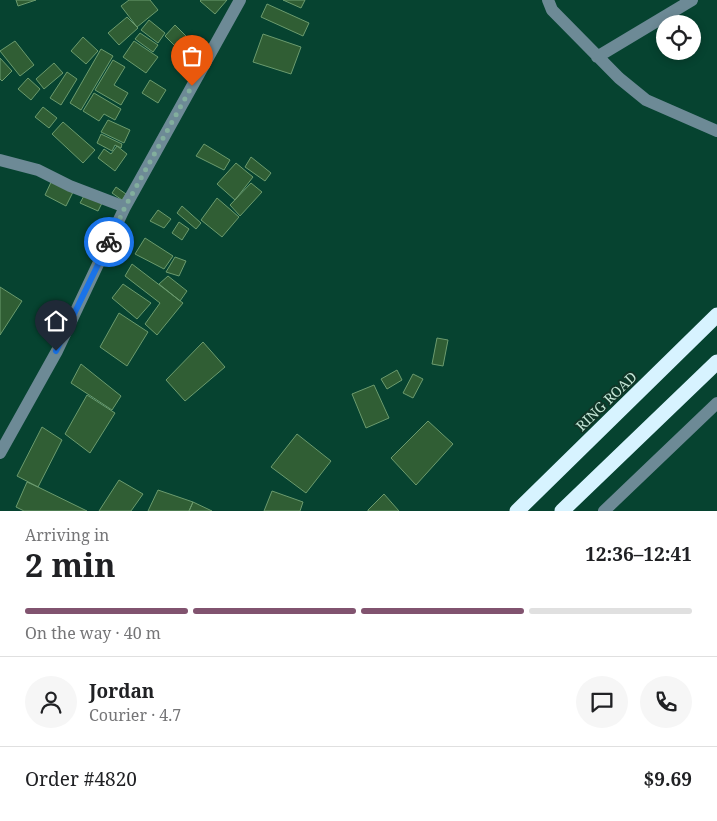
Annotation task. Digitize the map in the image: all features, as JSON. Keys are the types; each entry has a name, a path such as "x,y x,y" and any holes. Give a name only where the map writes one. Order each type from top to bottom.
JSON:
{"highway":[{"name":"RING ROAD","path":"517,511 717,315"},
{"path":"562,511 717,362"}],"street":[{"path":"0,454 56,351 125,207 240,0"},
{"path":"548,0 552,10 597,57 646,100 717,131"},
{"path":"597,57 692,0"},
{"path":"0,160 38,170 70,186 125,207"},
{"path":"604,511 717,403"}],"building":[{"path":"16,0 36,0 18,6"},
{"path":"129,0 150,0 158,10 137,27 121,6"},
{"path":"201,0 227,0 215,14"},
{"path":"283,0 305,0 301,8"},
{"path":"267,4 309,23 303,36 261,17"},
{"path":"127,17 138,28 119,45 108,33"},
{"path":"149,20 165,33 158,43 141,30"},
{"path":"175,25 198,48 188,59 165,36"},
{"path":"140,33 158,45 153,52 135,39"},
{"path":"263,34 301,47 291,74 253,62"},
{"path":"83,37 98,51 86,64 71,51"},
{"path":"15,41 34,65 20,76 0,51"},
{"path":"134,41 158,57 146,73 123,57"},
{"path":"101,49 113,56 81,110 70,103"},
{"path":"0,58 12,71 2,81 0,79"},
{"path":"113,60 125,67 114,85 128,93 121,105 95,90"},
{"path":"54,63 63,73 44,89 36,79"},
{"path":"67,72 77,79 61,105 50,98"},
{"path":"28,78 40,89 31,100 18,89"},
{"path":"150,80 166,90 158,103 142,93"},
{"path":"94,93 121,109 115,120 104,114 99,121 83,111"},
{"path":"43,107 57,118 49,128 35,117"},
{"path":"108,120 130,130 124,143 101,132"},
{"path":"63,122 95,150 83,163 52,134"},
{"path":"101,134 122,144 121,148 115,145 112,151 97,143"},
{"path":"204,144 230,160 224,170 196,156"},
{"path":"117,146 127,154 115,171 98,158 104,149 111,154"},
{"path":"251,157 271,173 265,181 245,167"},
{"path":"236,163 253,177 235,200 217,184"},
{"path":"53,178 75,188 66,206 45,195"},
{"path":"251,183 262,192 240,216 230,205"},
{"path":"116,187 126,194 122,200 112,193"},
{"path":"85,194 102,203 98,211 80,203"},
{"path":"217,198 239,217 222,237 201,220"},
{"path":"182,206 201,223 196,229 177,213"},
{"path":"158,210 171,219 164,228 150,221"},
{"path":"179,222 189,229 182,240 172,233"},
{"path":"145,238 173,256 164,269 135,254"},
{"path":"175,257 186,261 179,276 166,272"},
{"path":"132,264 183,303 157,335 145,324 160,303 125,276"},
{"path":"168,276 187,291 180,301 159,284"},
{"path":"123,284 151,303 137,319 112,298"},
{"path":"0,287 22,301 0,335"},
{"path":"119,313 148,332 127,366 100,347"},
{"path":"437,338 448,340 443,366 432,364"},
{"path":"203,342 225,367 185,401 166,380"},
{"path":"81,364 121,396 112,410 71,383"},
{"path":"397,370 402,380 387,389 381,379"},
{"path":"413,374 423,379 413,398 403,393"},
{"path":"374,385 389,418 366,428 352,394"},
{"path":"87,395 115,413 90,453 65,434"},
{"path":"428,421 453,444 416,485 391,458"},
{"path":"42,427 62,440 38,487 17,476"},
{"path":"297,434 331,461 306,493 271,467"},
{"path":"119,480 143,494 131,511 99,511"},
{"path":"27,482 87,511 24,511 16,507"},
{"path":"158,490 193,502 189,511 148,511"},
{"path":"272,491 303,502 300,511 264,511"},
{"path":"384,494 399,511 368,511 368,510"},
{"path":"193,502 212,511 189,511"}],"way so far":[{"path":"109,242 125,207 192,86"}],"route":[{"path":"56,351 109,242"}]}
